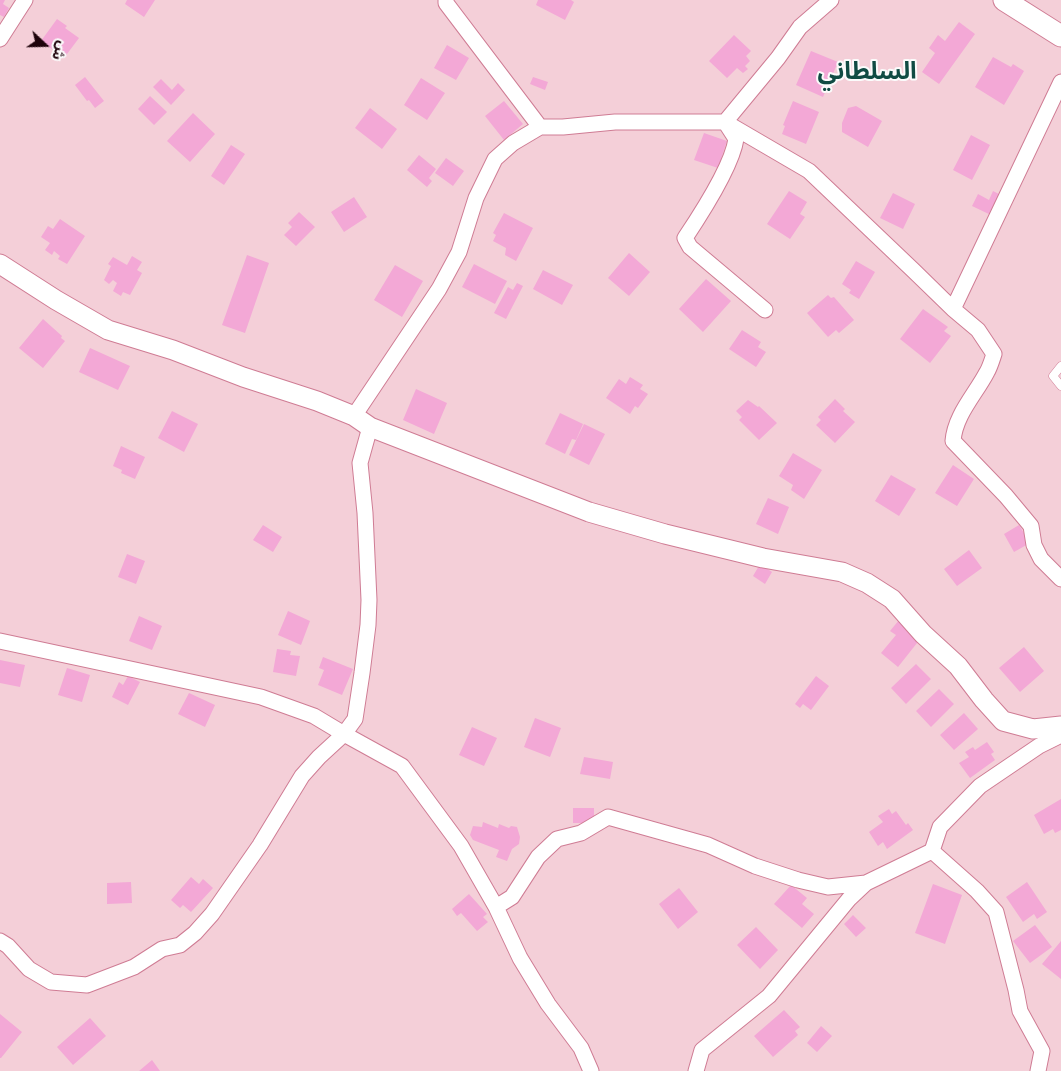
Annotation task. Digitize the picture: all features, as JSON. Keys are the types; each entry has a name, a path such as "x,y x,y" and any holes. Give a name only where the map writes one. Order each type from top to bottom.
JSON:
{"main road":[{"path":"1004,0 1061,36"},
{"path":"1030,0 1061,20"}],"street":[{"path":"0,39 25,0"},
{"path":"446,0 446,3 540,127"},
{"path":"724,122 778,58 800,27 831,0"},
{"path":"953,309 1061,82"},
{"path":"354,416 447,274 459,252 476,198 495,159 513,143 540,127 563,127 615,122 724,122 809,171 953,309 978,330 994,354 988,371 963,410 954,429 953,442 1006,496 1031,526 1034,545 1042,559 1061,579"},
{"path":"724,122 736,139 735,149 686,238 690,247 765,310"},
{"path":"0,264 56,300 108,330 173,350 243,377 317,401 354,416 370,427 589,512 665,534 763,558 842,572 892,599 923,634 958,666 1003,721 1032,729 1061,726"},
{"path":"0,941 8,946 30,969 52,982 87,985 134,968 162,949 180,945 196,933 212,914 260,845 302,776 344,734 354,719 368,626 369,600 366,523 360,463 370,427"},
{"path":"0,640 261,698 314,716 402,766 461,846 496,907 520,958 548,1004 581,1048 590,1071"},
{"path":"496,907 512,897 538,857 557,839 580,833 608,817 708,845 755,866 798,880 828,887 866,883 932,851 940,827 980,786 1039,746 1061,734"},
{"path":"932,851 996,912 1020,1011 1042,1051 1038,1071"},
{"path":"696,1071 702,1050 768,996 837,913 866,883"}],"lane":[{"path":"1061,366 1053,376 1061,386"}],"building":[{"path":"0,0 5,0 3,4 9,8 4,17 0,15"},
{"path":"127,0 155,0 144,17 125,4"},
{"path":"538,0 571,0 574,2 565,20 536,5"},
{"path":"57,19 67,26 65,28 79,38 64,58 41,41"},
{"path":"959,22 975,34 939,84 922,72 935,53 929,48 938,35 945,41"},
{"path":"734,35 751,51 746,56 750,61 745,66 748,69 743,73 737,68 727,78 709,61"},
{"path":"447,45 469,58 456,80 434,68"},
{"path":"811,51 838,62 823,97 796,85"},
{"path":"993,57 1011,67 1013,64 1024,71 1004,105 975,87"},
{"path":"85,77 104,101 95,108 75,85"},
{"path":"533,77 548,82 545,90 530,84"},
{"path":"421,78 445,93 427,120 404,105"},
{"path":"161,79 172,90 178,83 185,90 171,105 153,87"},
{"path":"150,96 167,112 154,125 138,109"},
{"path":"504,101 523,124 504,140 485,116"},
{"path":"793,101 819,112 806,144 782,134 785,126 783,125"},
{"path":"856,106 882,121 868,147 842,132 842,123 848,108"},
{"path":"370,108 397,129 382,149 355,128"},
{"path":"193,113 215,134 190,162 167,141"},
{"path":"704,133 727,141 718,168 694,160"},
{"path":"971,135 990,145 972,180 953,170"},
{"path":"231,145 245,154 224,185 211,176"},
{"path":"419,155 436,169 429,178 432,181 427,187 407,170"},
{"path":"446,158 464,171 453,186 435,173"},
{"path":"789,191 807,202 800,214 805,217 790,239 767,224"},
{"path":"993,191 1003,196 993,216 972,206 978,194 989,200"},
{"path":"893,193 915,204 903,229 880,218"},
{"path":"354,197 367,217 344,232 331,212"},
{"path":"299,212 315,227 296,246 284,235 292,227 288,223"},
{"path":"504,213 533,228 516,261 505,255 506,248 493,241 496,235 493,233"},
{"path":"60,219 85,236 67,264 58,259 60,256 54,251 52,255 45,250 50,243 41,237 48,226 53,229"},
{"path":"629,253 650,272 629,296 608,278"},
{"path":"247,255 269,263 245,333 222,325"},
{"path":"132,256 142,262 137,270 142,273 130,295 123,292 121,296 113,291 117,283 113,280 109,284 104,280 111,266 108,264 113,257 127,265"},
{"path":"856,261 875,272 859,299 849,293 851,290 842,284"},
{"path":"474,264 507,281 495,304 462,287"},
{"path":"395,265 423,281 402,317 374,300"},
{"path":"543,270 573,285 562,305 533,289"},
{"path":"706,279 731,301 703,332 679,309"},
{"path":"517,283 523,286 506,319 494,313 508,287 513,290"},
{"path":"828,295 831,298 834,297 854,320 839,333 836,330 828,337 807,313"},
{"path":"923,309 948,327 944,331 951,336 930,363 900,339"},
{"path":"43,319 65,341 43,368 19,348"},
{"path":"742,330 761,342 758,347 766,352 756,367 729,349"},
{"path":"90,348 130,366 118,390 79,372"},
{"path":"630,377 643,385 640,389 648,394 638,408 635,406 630,414 606,398 619,379 626,384"},
{"path":"416,389 447,403 434,434 403,420"},
{"path":"835,399 845,409 843,411 855,422 835,443 816,425 821,420 818,417"},
{"path":"748,400 759,406 777,423 759,440 739,420 742,417 736,411"},
{"path":"172,411 198,424 184,452 158,438"},
{"path":"560,413 583,424 576,440 572,439 565,454 545,444"},
{"path":"584,424 605,434 589,465 569,455"},
{"path":"121,446 145,457 135,479 121,473 122,470 113,466"},
{"path":"793,453 822,470 804,499 791,490 793,485 779,476"},
{"path":"953,465 974,479 957,506 935,493"},
{"path":"891,475 916,489 899,516 875,501"},
{"path":"768,498 789,507 778,534 756,524"},
{"path":"263,525 282,537 273,552 253,540"},
{"path":"1019,525 1030,543 1014,552 1004,534"},
{"path":"969,550 982,568 957,586 944,569"},
{"path":"127,554 145,561 136,584 118,577"},
{"path":"760,564 772,572 765,584 753,576"},
{"path":"288,611 310,621 301,645 278,635"},
{"path":"139,616 162,626 152,650 129,641"},
{"path":"899,620 921,638 898,667 881,653 896,635 890,631"},
{"path":"1024,647 1044,671 1020,692 999,668"},
{"path":"277,649 291,651 290,655 300,656 296,676 273,672"},
{"path":"323,657 353,669 342,695 318,685 324,670 319,668"},
{"path":"0,660 25,665 20,687 0,683"},
{"path":"916,664 931,679 906,704 891,688"},
{"path":"67,668 90,675 82,702 58,695"},
{"path":"128,676 140,682 128,705 112,697 119,682 123,685"},
{"path":"816,676 829,686 811,710 803,704 800,708 795,704"},
{"path":"939,689 954,704 931,727 916,711"},
{"path":"189,693 215,705 205,727 178,714"},
{"path":"964,713 978,729 954,750 940,735"},
{"path":"535,718 561,728 550,757 524,747"},
{"path":"472,727 497,738 484,766 459,755"},
{"path":"987,742 994,752 991,754 995,760 970,778 959,763 969,757 965,752 973,747 975,750"},
{"path":"584,757 613,762 610,779 580,774"},
{"path":"1061,799 1061,830 1055,833 1053,829 1044,834 1034,815"},
{"path":"573,808 594,808 594,823 573,823"},
{"path":"889,809 892,814 896,811 906,825 908,823 913,830 887,849 883,842 878,846 869,832 883,822 878,816"},
{"path":"483,822 498,828 499,824 509,828 511,826 517,827 520,837 519,844 512,849 507,861 496,857 499,850 473,840 470,835 473,826 482,827"},
{"path":"191,877 199,884 203,879 213,888 191,912 183,905 180,908 171,900"},
{"path":"131,882 132,903 107,904 107,883"},
{"path":"1027,882 1047,912 1037,919 1034,914 1023,922 1006,897"},
{"path":"933,884 962,895 945,944 915,933"},
{"path":"791,885 807,898 802,904 814,914 802,928 774,904"},
{"path":"679,888 698,912 678,929 659,904"},
{"path":"469,894 487,914 483,917 488,922 477,931 461,913 457,916 452,909"},
{"path":"853,915 866,928 856,937 844,924"},
{"path":"1035,925 1052,947 1030,963 1013,941"},
{"path":"756,927 778,950 760,969 737,945"},
{"path":"1061,941 1061,979 1042,964"},
{"path":"784,1010 800,1027 795,1031 798,1035 773,1057 754,1036"},
{"path":"0,1014 22,1032 1,1058 0,1058"},
{"path":"90,1018 106,1036 73,1065 57,1047"},
{"path":"821,1026 832,1036 817,1052 807,1043"},
{"path":"152,1060 160,1071 139,1071"}],"district":[{"name":"السلطاني","path":"867,73"}]}
